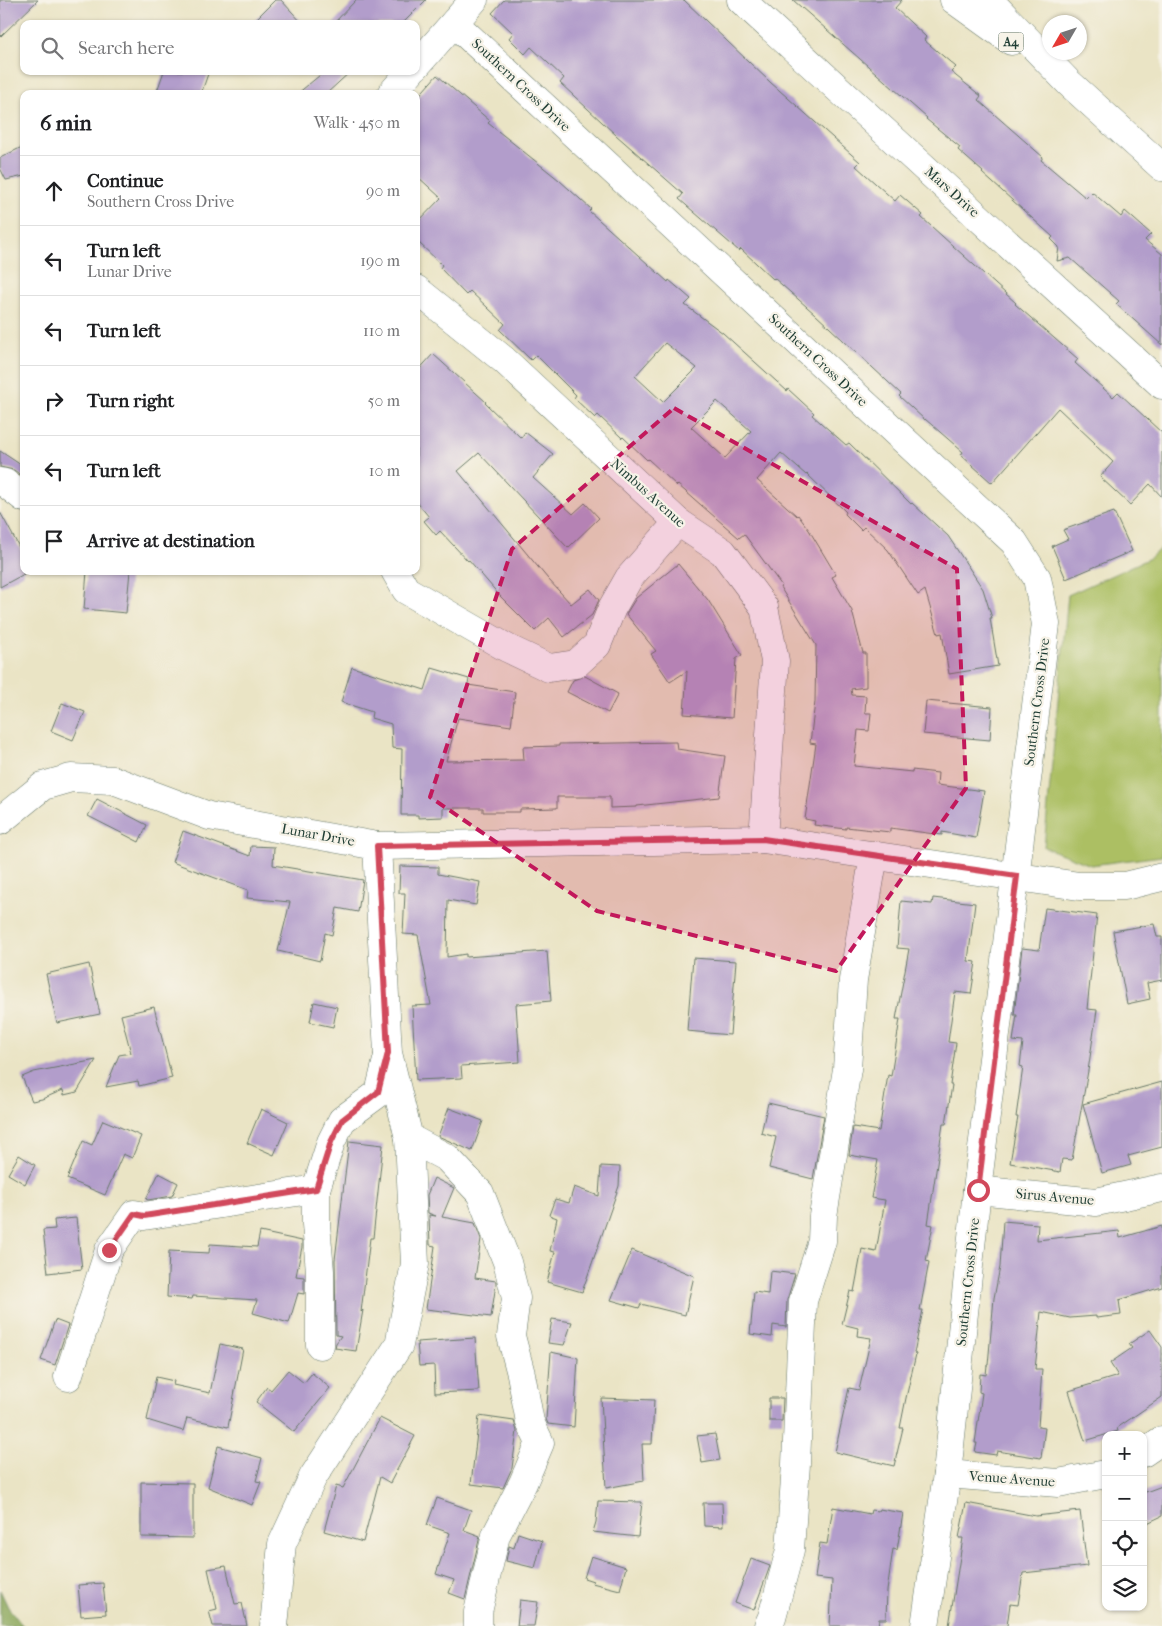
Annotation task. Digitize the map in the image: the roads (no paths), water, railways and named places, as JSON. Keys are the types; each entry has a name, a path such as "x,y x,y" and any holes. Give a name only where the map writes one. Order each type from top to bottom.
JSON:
{"main road":[{"path":"420,61 474,0"},
{"name":"Mars Drive","path":"741,0 1162,384"},
{"name":"A4","path":"954,0 1068,83"},
{"name":"A4","path":"989,0 1068,83 1162,167"},
{"name":"Southern Cross Drive","path":"454,23 1014,542 1037,578 1046,624 978,1190 947,1474 925,1626"},
{"path":"394,90 408,75"},
{"name":"Nimbus Avenue","path":"420,292 504,360 678,522 723,552 764,607 775,661 763,839"},
{"path":"0,482 5,483 20,495"},
{"path":"397,575 406,590 507,648 548,668 576,664 597,645 612,608 629,578 678,522"},
{"name":"Lunar Drive","path":"0,821 44,786 71,778 113,780 209,816 377,846 763,839 1079,886 1125,886 1162,877"},
{"path":"274,1626 282,1544 313,1477 399,1345 415,1264 409,1138 388,1053 377,846"},
{"path":"768,1626 790,1550 804,1301 822,1241 823,1216 847,1069 853,980 874,855"},
{"path":"320,1345 320,1271 316,1224 316,1189 331,1142 342,1120 378,1092 388,1053"},
{"path":"409,1138 447,1158 480,1193 507,1262 516,1298 511,1336 521,1374 530,1422 540,1443 524,1483 496,1535 478,1612 478,1626"},
{"name":"Sirus Avenue","path":"978,1190 1096,1202 1162,1188"},
{"path":"68,1377 109,1250 134,1214 144,1216 316,1189"},
{"path":"1147,1450 1162,1440"},
{"name":"Venue Avenue","path":"947,1474 1058,1483 1102,1475"}]}
